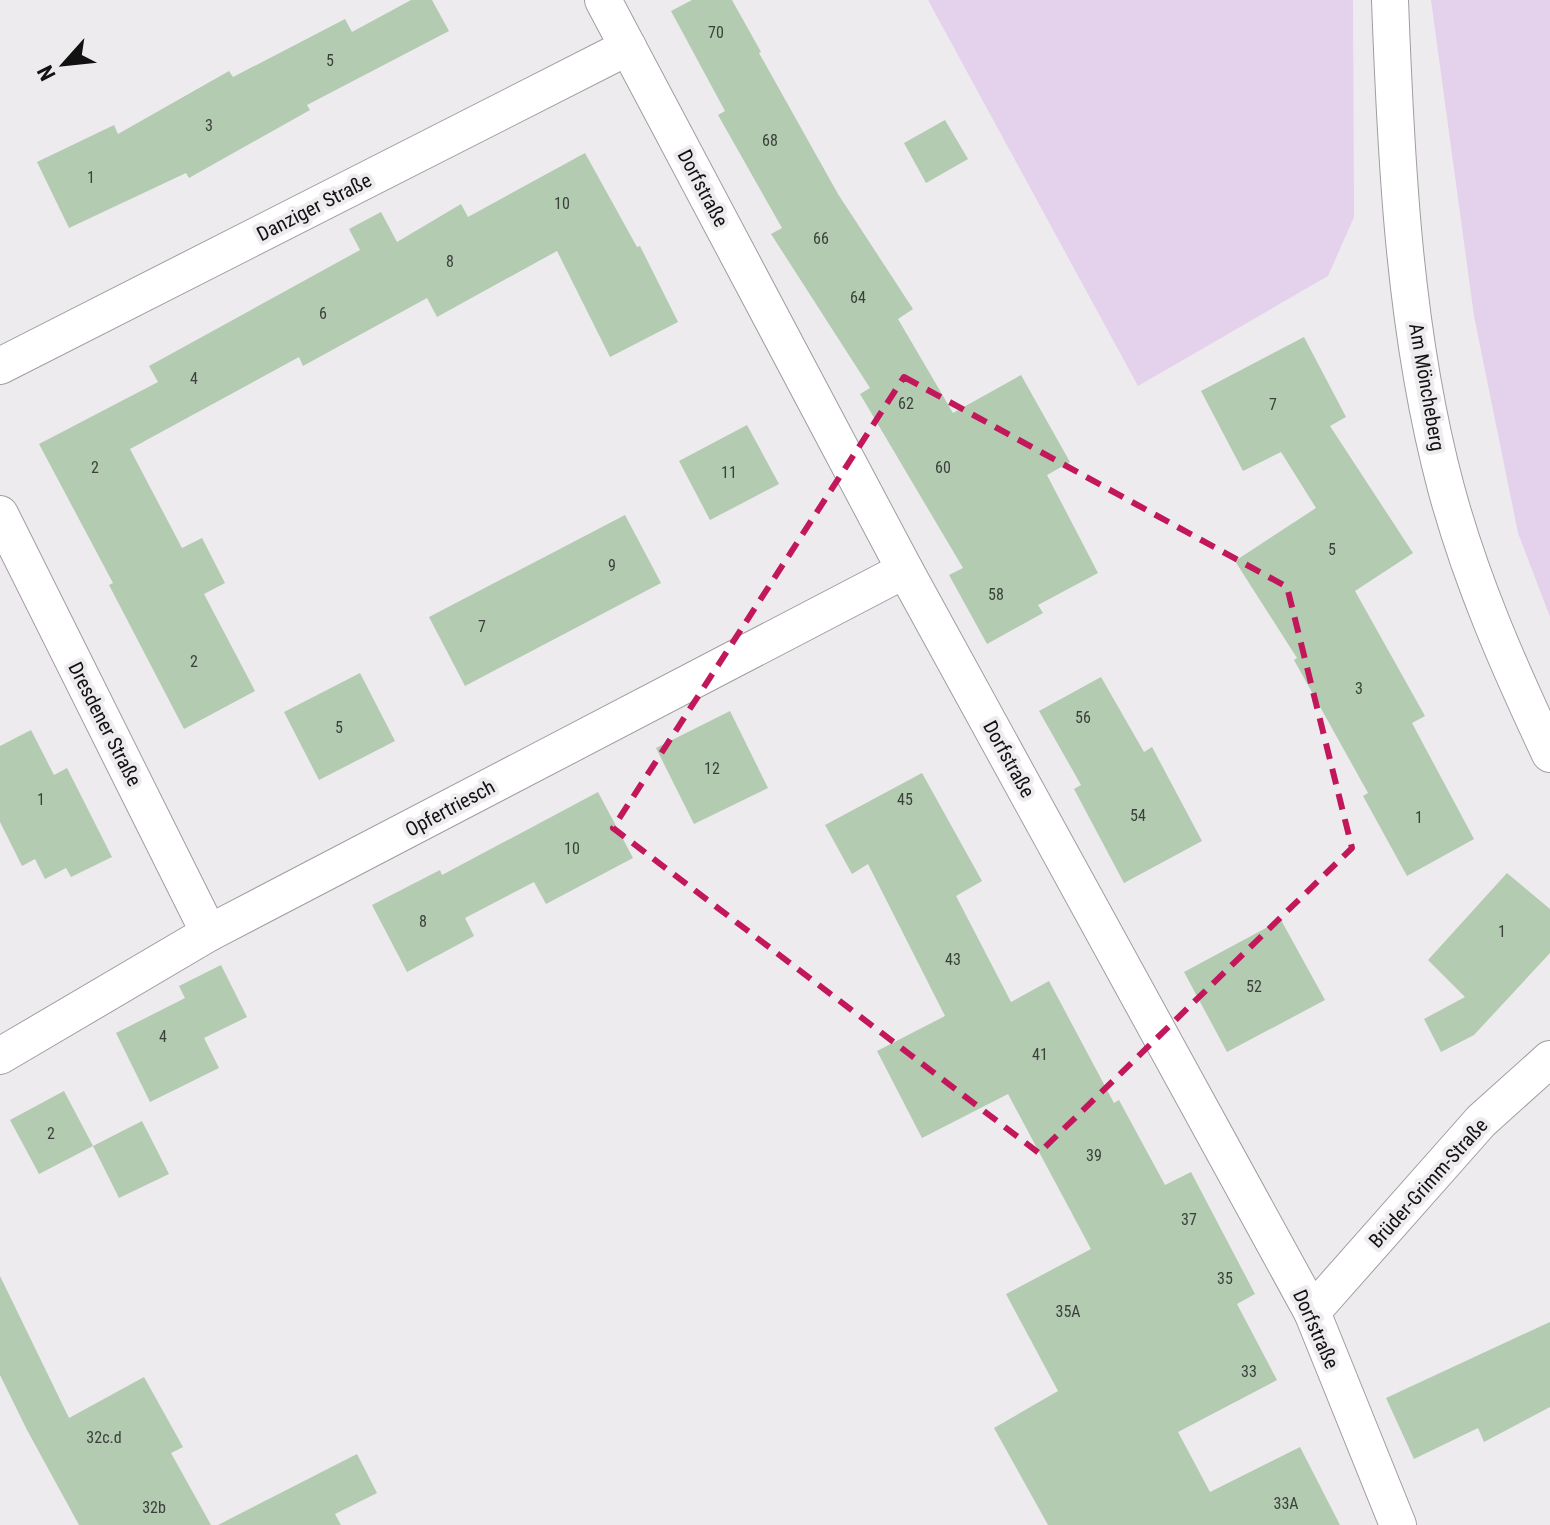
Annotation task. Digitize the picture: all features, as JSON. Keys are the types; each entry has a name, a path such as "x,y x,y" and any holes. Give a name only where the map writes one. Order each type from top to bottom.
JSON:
{"street":[{"name":"Dorfstraße","path":"603,0 905,570 1312,1312 1398,1525"},
{"name":"Am Möncheberg","path":"1390,0 1402,210 1423,382 1446,487 1481,600 1550,754"},
{"name":"Danziger Straße","path":"0,366 628,47"},
{"name":"Dresdener Straße","path":"0,514 209,933"},
{"name":"Opfertriesch","path":"0,1056 209,933 905,570"},
{"name":"Brüder-Grimm-Straße","path":"1312,1312 1481,1121 1550,1059"}],"highlighted area":[{"path":"904,377 1287,587 1352,848 1039,1153 613,828"}],"shaded area":[{"path":"928,0 1353,0 1354,217 1328,276 1138,386"},
{"path":"1431,0 1550,0 1550,617 1518,533 1474,316"}],"building":[{"path":"411,0 432,0 449,31 307,105 310,110 189,178 186,173 69,228 37,162 114,125 118,134 229,71 233,77 345,19 352,32"},
{"path":"692,0 732,0 838,194 913,309 898,319 953,413 1021,375 1070,462 1047,475 1098,573 1038,605 1043,613 987,644 949,575 963,568 860,394 870,388 771,234 782,228 718,115 725,111 671,11"},
{"path":"945,120 968,159 926,183 904,143"},
{"path":"585,153 637,247 640,246 678,322 610,357 557,251 437,317 427,298 303,366 299,357 130,449 182,548 202,538 225,583 204,594 255,691 184,729 109,585 113,583 39,444 158,382 149,366 360,250 349,229 381,212 397,242 461,204 468,217"},
{"path":"1304,337 1346,417 1330,426 1413,553 1355,591 1425,716 1412,723 1474,839 1407,876 1363,796 1368,793 1294,660 1297,658 1235,561 1316,508 1281,452 1243,471 1201,391"},
{"path":"747,425 779,484 710,520 679,461"},
{"path":"625,515 661,583 465,686 429,617"},
{"path":"360,673 395,741 319,780 284,712"},
{"path":"1101,677 1144,752 1152,747 1202,841 1124,883 1074,789 1081,785 1039,711"},
{"path":"730,711 768,788 694,824 656,748"},
{"path":"31,730 54,775 67,768 112,857 71,877 66,868 45,879 35,859 22,866 0,822 0,746"},
{"path":"922,773 982,881 956,896 1011,1002 1049,981 1114,1103 1119,1100 1165,1185 1191,1172 1255,1294 1237,1304 1277,1380 1178,1432 1210,1492 1300,1447 1340,1525 1048,1525 994,1428 1058,1391 1006,1294 1091,1249 1008,1094 922,1138 877,1051 945,1016 868,864 852,874 825,825"},
{"path":"598,792 633,858 546,904 534,882 465,918 474,936 407,972 372,905 440,870 442,875"},
{"path":"1507,873 1550,909 1550,953 1474,1035 1441,1052 1424,1019 1465,997 1428,960"},
{"path":"1281,920 1325,1000 1227,1052 1184,972"},
{"path":"221,965 247,1017 204,1038 219,1068 150,1102 116,1033 185,998 179,986"},
{"path":"64,1091 93,1146 39,1174 10,1120"},
{"path":"142,1121 169,1174 119,1198 93,1146"},
{"path":"0,1276 69,1418 144,1377 183,1447 171,1453 211,1525 79,1525 0,1375"},
{"path":"1550,1322 1550,1407 1484,1442 1478,1428 1414,1459 1386,1398"},
{"path":"357,1454 377,1493 335,1514 341,1525 218,1525"}]}
